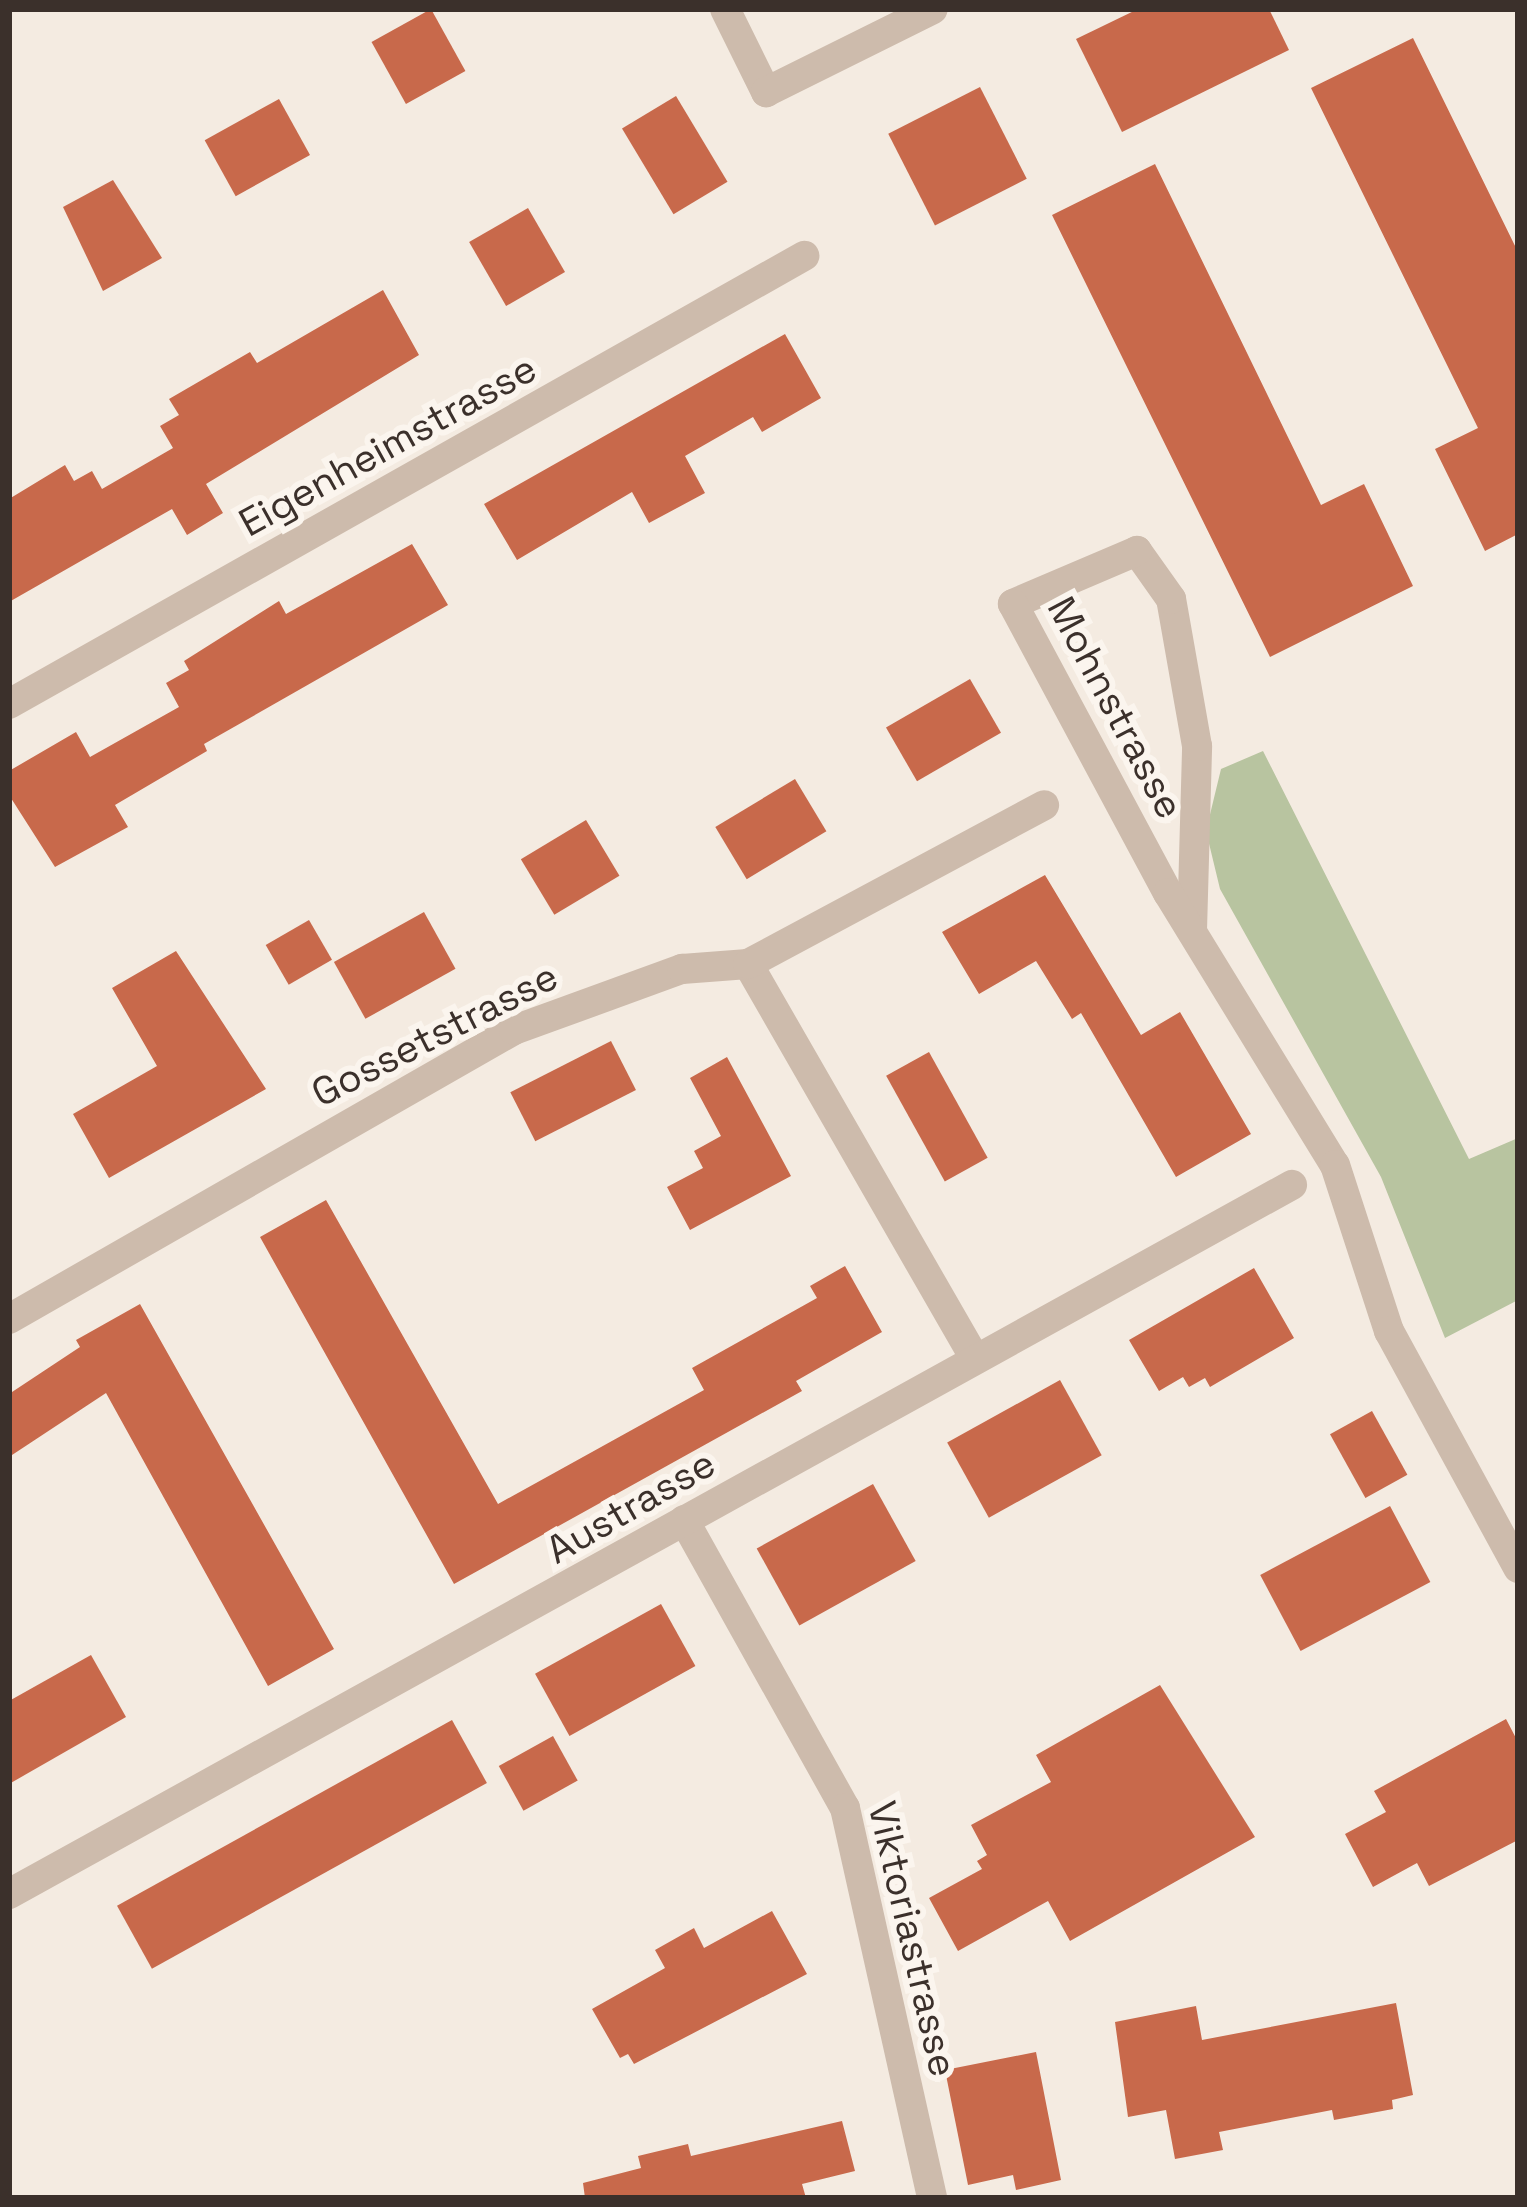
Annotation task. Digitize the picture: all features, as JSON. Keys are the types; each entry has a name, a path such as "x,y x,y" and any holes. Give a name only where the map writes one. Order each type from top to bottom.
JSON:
{"street":[{"path":"725,9 766,92 933,9"},
{"name":"Eigenheimstrasse","path":"9,704 804,256"},
{"name":"Mohnstrasse","path":"1192,930 1197,746 1171,598 1137,550 1013,604 1192,930 1335,1165 1389,1331 1518,1568"},
{"name":"Gossetstrasse","path":"9,1319 514,1030 682,969 748,964 1044,805"},
{"path":"748,964 973,1356"},
{"name":"Austrasse","path":"9,1894 973,1356 1292,1185"},
{"name":"Viktoriastrasse","path":"684,1520 845,1808 932,2198"}],"green space":[{"path":"1263,751 1469,1159 1518,1138 1518,1300 1445,1338 1381,1177 1220,889 1206,831 1221,769"}],"building":[{"path":"431,9 465,71 406,104 372,42"},
{"path":"1138,9 1269,9 1289,50 1122,132 1076,39"},
{"path":"1413,38 1518,252 1518,534 1485,551 1435,449 1478,428 1311,88"},
{"path":"980,87 1027,179 935,226 888,134"},
{"path":"676,96 728,182 674,214 622,128"},
{"path":"279,99 310,155 236,196 205,140"},
{"path":"1155,164 1321,505 1364,484 1413,586 1270,657 1052,215"},
{"path":"113,180 162,258 103,291 63,207"},
{"path":"528,208 565,272 506,306 469,242"},
{"path":"383,290 419,355 206,484 223,513 187,535 172,509 9,602 9,499 65,465 74,481 92,471 102,489 173,448 160,426 179,415 169,399 250,352 257,363"},
{"path":"785,334 821,398 762,432 753,417 685,456 705,493 649,523 632,492 517,560 484,504"},
{"path":"412,544 448,605 204,744 207,751 115,805 128,827 55,867 9,795 9,771 76,732 90,757 179,707 166,683 189,670 184,661 279,601 286,614"},
{"path":"970,679 1001,733 917,781 886,728"},
{"path":"795,779 826,831 747,879 715,827"},
{"path":"586,820 619,876 554,915 521,859"},
{"path":"1045,875 1141,1035 1180,1012 1251,1134 1176,1177 1081,1013 1072,1019 1036,961 979,994 942,932"},
{"path":"424,912 456,969 365,1019 334,962"},
{"path":"309,920 332,960 289,985 266,945"},
{"path":"176,951 266,1089 109,1178 73,1114 157,1066 112,988"},
{"path":"611,1041 636,1090 535,1141 510,1092"},
{"path":"929,1052 988,1158 945,1182 886,1076"},
{"path":"727,1057 791,1176 690,1230 667,1187 703,1168 694,1151 721,1136 690,1078"},
{"path":"326,1200 498,1504 704,1390 692,1368 817,1298 810,1286 845,1266 882,1332 796,1381 802,1391 454,1584 260,1237"},
{"path":"1254,1268 1294,1338 1210,1387 1205,1378 1189,1387 1183,1377 1159,1391 1129,1340"},
{"path":"140,1304 334,1649 268,1686 106,1393 9,1457 9,1394 80,1347 76,1340"},
{"path":"1060,1380 1102,1455 989,1518 947,1443"},
{"path":"1372,1411 1407,1475 1365,1498 1330,1434"},
{"path":"873,1484 916,1561 799,1625 757,1548"},
{"path":"1390,1506 1430,1582 1301,1651 1260,1575"},
{"path":"661,1604 695,1666 569,1736 535,1674"},
{"path":"91,1655 126,1717 9,1784 9,1701"},
{"path":"1160,1685 1255,1837 1070,1941 1048,1901 958,1951 929,1898 982,1869 977,1861 987,1855 971,1825 1051,1782 1036,1755"},
{"path":"1506,1719 1518,1742 1518,1840 1429,1886 1417,1863 1373,1887 1345,1834 1386,1812 1374,1791"},
{"path":"452,1720 487,1783 152,1969 117,1906"},
{"path":"553,1736 578,1781 523,1811 499,1766"},
{"path":"772,1911 807,1974 634,2064 628,2054 620,2058 592,2009 665,1968 655,1950 694,1928 704,1948"},
{"path":"1396,2003 1413,2095 1392,2100 1393,2109 1334,2120 1332,2110 1219,2132 1223,2150 1175,2159 1166,2110 1128,2117 1115,2022 1196,2006 1202,2040"},
{"path":"1036,2052 1061,2180 1016,2190 1013,2175 968,2185 945,2070"},
{"path":"842,2121 855,2171 802,2184 806,2198 585,2198 583,2183 641,2168 638,2156 688,2144 691,2156"}]}
